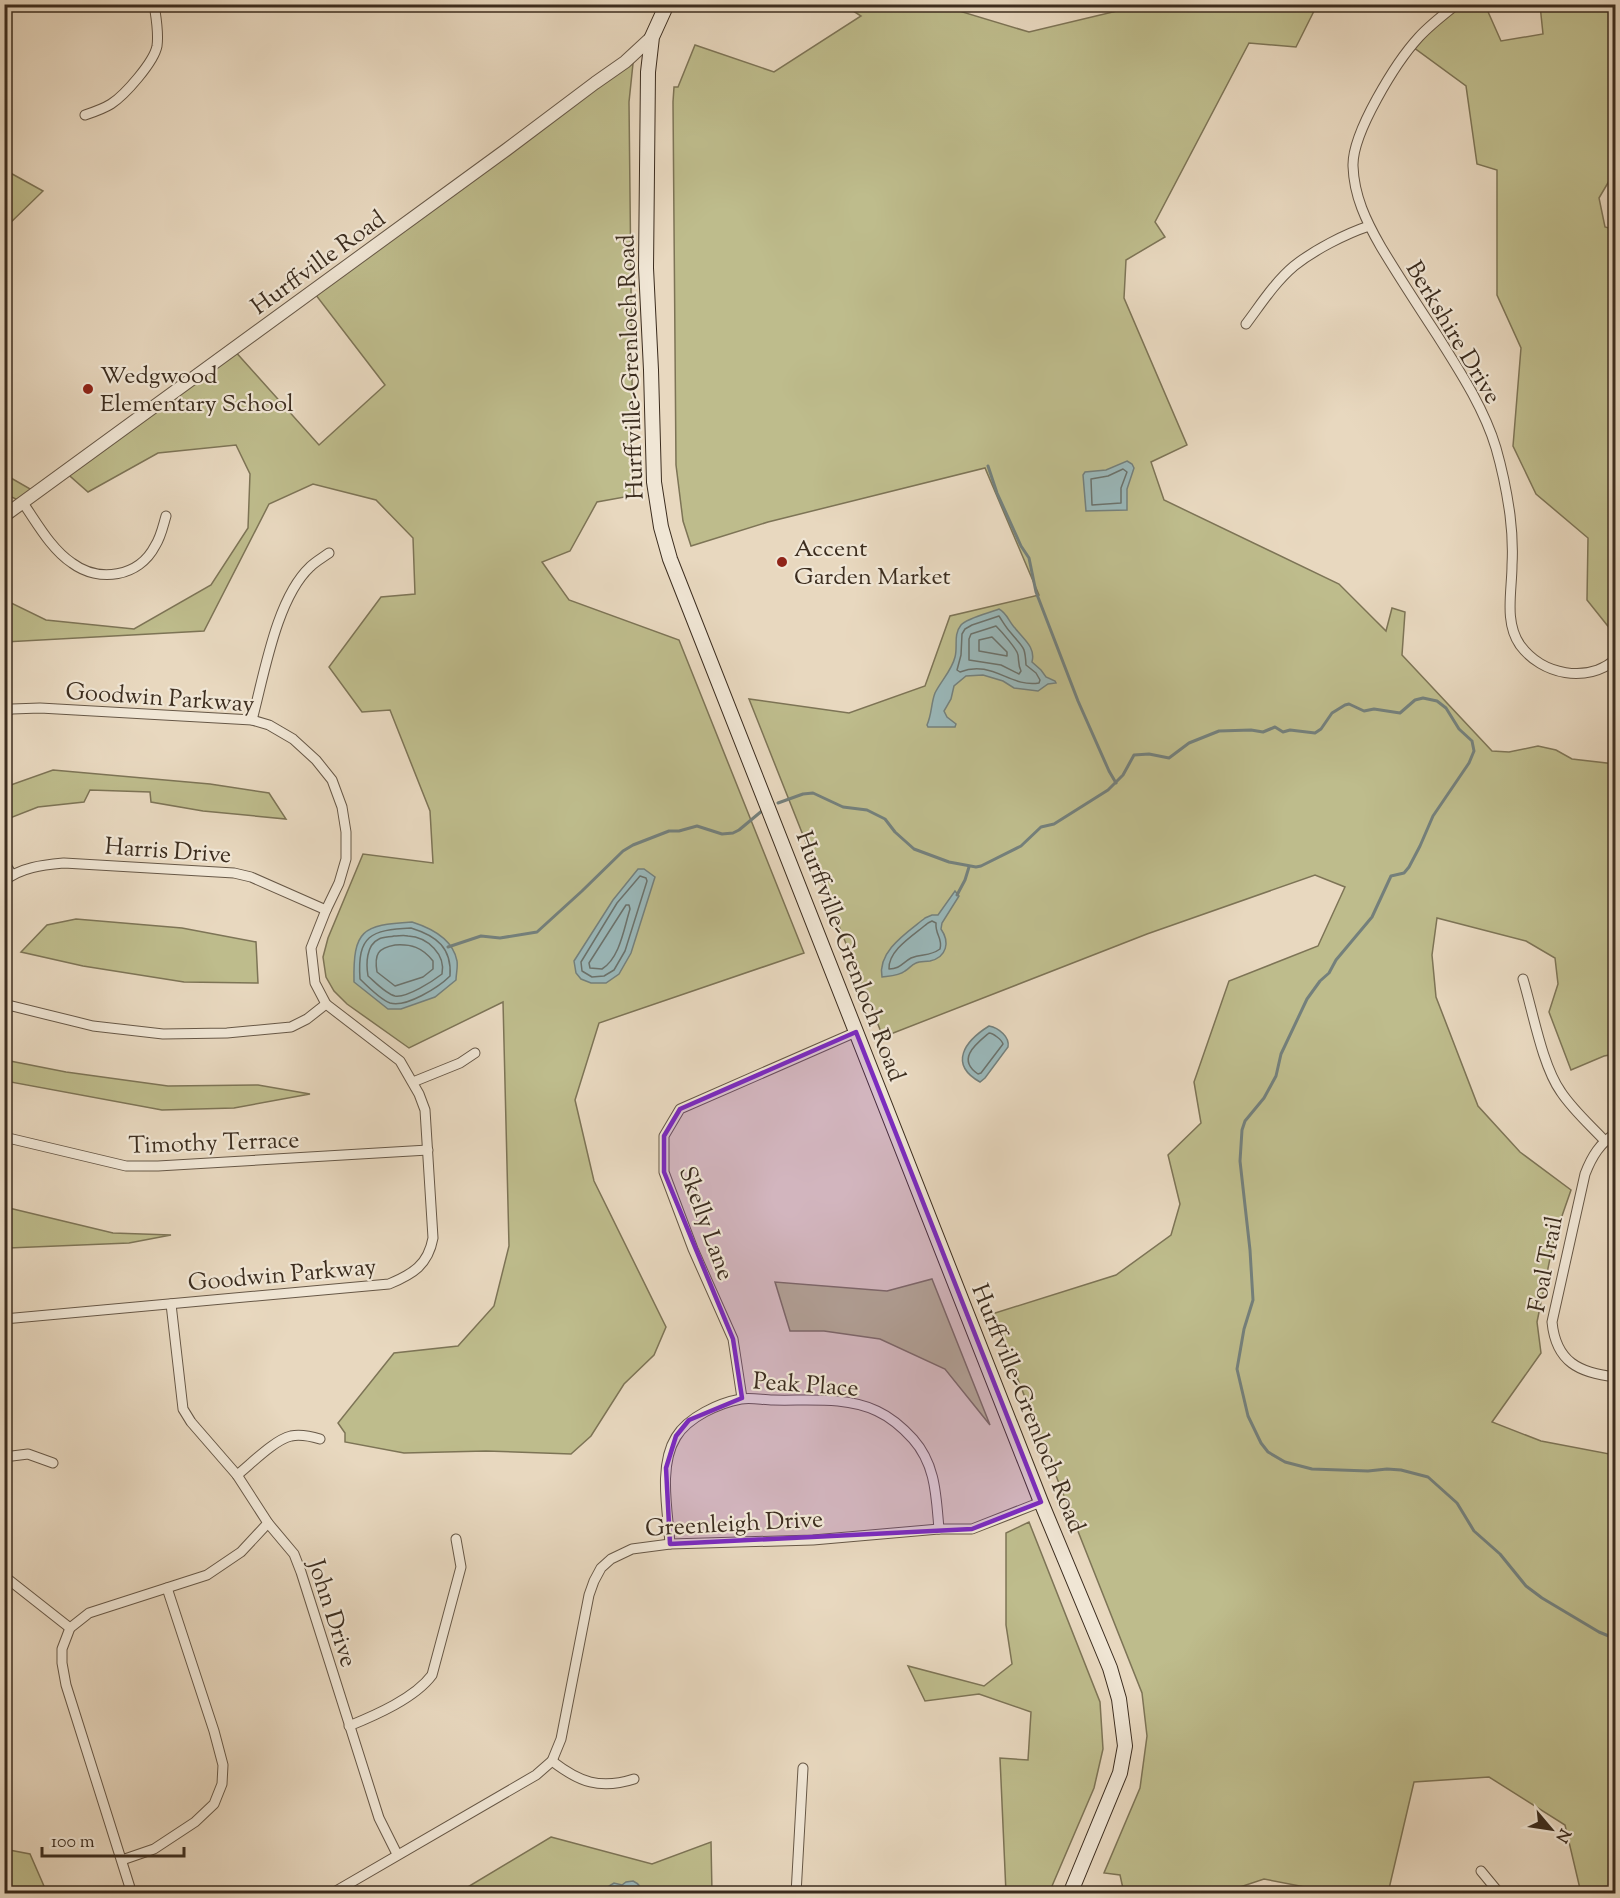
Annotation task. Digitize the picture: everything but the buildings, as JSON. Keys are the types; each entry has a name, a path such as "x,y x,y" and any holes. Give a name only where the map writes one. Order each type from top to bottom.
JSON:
{"main road":[{"name":"Hurffville-Grenloch Road","path":"667,4 652,37 648,72 647,136 647,298 654,482 661,527 670,559 856,1032 1041,1502 1110,1668 1119,1699 1125,1746 1120,1773 1070,1893"}],"street":[{"path":"85,115 117,99 150,62 156,49 158,34 154,4"},
{"name":"Berkshire Drive","path":"1456,4 1417,39 1373,108 1357,138 1353,163 1355,192 1369,226 1468,386 1496,447 1510,513 1511,621 1515,636 1532,657 1548,668 1560,672 1576,674 1596,672 1616,659"},
{"name":"Hurffville Road","path":"4,516 625,62 652,37"},
{"path":"1246,324 1270,292 1295,265 1349,232 1369,226"},
{"path":"23,503 58,550 71,563 85,571 101,574 119,575 140,564 154,549 166,516"},
{"path":"252,720 284,606 309,568 329,553"},
{"name":"Goodwin Parkway","path":"4,712 12,709 40,708 252,720 269,725 293,740 316,760 332,780 342,807 346,832 346,859 339,883 311,948 315,983 326,1004 400,1061 419,1094 425,1110 433,1238 426,1260 407,1277 389,1284 4,1319"},
{"path":"4,862 8,878"},
{"name":"Harris Drive","path":"8,878 37,866 63,863 234,873 251,877 326,910"},
{"path":"1523,979 1552,1077 1561,1093 1604,1140"},
{"path":"4,1004 93,1026 163,1034 227,1033 291,1027 307,1019 326,1004"},
{"name":"Skelly Lane","path":"742,1398 733,1339 693,1249 664,1172 664,1136 680,1109 856,1032"},
{"path":"413,1082 460,1063 475,1053"},
{"name":"Foal Trail","path":"1616,1132 1604,1140 1593,1154 1585,1174 1552,1322 1557,1345 1570,1362 1592,1374 1616,1377"},
{"name":"Timothy Terrace","path":"4,1137 126,1166 170,1166 428,1150"},
{"name":"John Drive","path":"171,1304 183,1409 191,1422 237,1475 268,1523 294,1554 379,1818 397,1854"},
{"name":"Peak Place","path":"670,1544 666,1468 669,1452 676,1436 689,1420 742,1398 846,1401 876,1411 894,1421 914,1439 930,1466 939,1529"},
{"path":"237,1475 279,1441 290,1436 304,1435 320,1439"},
{"path":"4,1457 28,1454 53,1463"},
{"name":"Greenleigh Drive","path":"552,1761 561,1738 589,1594 602,1568 620,1552 670,1544 813,1540 939,1529 972,1529 1041,1502"},
{"path":"132,1893 66,1685 62,1649 70,1628 89,1613 207,1575 241,1552 268,1523"},
{"path":"349,1726 376,1715 426,1683 432,1675 461,1567 456,1539"},
{"path":"4,1576 70,1628"},
{"path":"122,1860 154,1849 195,1822 214,1804 222,1784 223,1764 214,1731 167,1588"},
{"path":"331,1893 536,1775 552,1761 577,1778 591,1783 618,1784 634,1779"},
{"path":"796,1893 803,1768"},
{"path":"1481,1871 1500,1893"}],"highlighted area":[{"path":"856,1032 1041,1502 972,1529 670,1544 666,1468 676,1436 689,1420 742,1398 733,1339 664,1172 664,1136 680,1109"}],"shaded area":[{"path":"1614,4 1615,171 1599,198 1605,227 1616,230 1615,635 1587,600 1588,538 1536,494 1513,446 1521,348 1497,295 1497,170 1477,164 1466,86 1413,47 1446,5 1485,5 1501,41 1543,34 1540,5"},
{"path":"851,5 948,5 949,8 1029,32 1142,5 1317,5 1296,47 1249,43 1155,222 1165,237 1126,260 1124,298 1187,445 1151,462 1164,500 1339,584 1386,631 1392,608 1405,612 1402,655 1492,751 1509,752 1538,746 1556,750 1572,759 1615,764 1615,1054 1604,1056 1571,1070 1549,1012 1558,984 1555,958 1526,941 1437,918 1432,955 1436,997 1478,1106 1520,1152 1571,1190 1554,1239 1537,1322 1541,1353 1492,1422 1541,1441 1615,1455 1615,1893 1581,1893 1565,1825 1489,1777 1414,1782 1388,1893 1336,1893 1264,1879 1222,1893 1124,1893 1120,1875 1104,1873 1140,1788 1147,1736 1142,1693 992,1314 1116,1275 1171,1235 1180,1204 1168,1155 1201,1123 1194,1082 1229,981 1318,946 1345,887 1315,875 1147,934 883,1037 749,699 849,713 925,686 950,616 1039,595 985,468 768,522 691,546 683,521 676,465 674,87 678,87 695,45 774,72 861,16 850,9"},
{"path":"634,54 629,102 633,468 636,495 597,502 570,551 542,562 569,600 679,640 804,953 599,1023 575,1100 594,1181 666,1327 654,1355 624,1384 591,1436 571,1454 486,1451 404,1453 345,1442 345,1433 338,1423 394,1353 458,1346 494,1306 509,1246 503,1002 409,1048 347,1004 334,991 326,977 323,957 328,938 363,854 433,863 430,811 390,710 362,712 329,667 381,597 415,594 413,538 376,500 313,484 269,504 204,631 5,642 4,596 9,602 46,620 134,629 211,585 248,528 250,474 236,445 158,453 88,492 62,469 233,349 319,445 385,385 312,290"},
{"path":"5,170 43,191 5,228"},
{"path":"4,474 32,490 18,500 5,494"},
{"path":"53,770 210,784 269,793 286,819 203,811 151,802 150,792 90,790 84,802 38,807 5,820 5,787"},
{"path":"76,919 182,928 256,942 258,983 184,982 83,966 21,952 47,925"},
{"path":"5,1060 66,1072 168,1086 258,1085 310,1094 234,1108 162,1110 5,1081"},
{"path":"9,1208 113,1233 171,1235 129,1243 9,1248"},
{"path":"932,1279 990,1425 945,1369 880,1339 824,1331 790,1331 775,1282 887,1291"},
{"path":"1029,1522 1100,1702 1103,1749 1094,1788 1049,1893 1006,1893 1000,1758 1028,1760 1031,1712 979,1694 925,1701 908,1666 984,1686 1012,1664 1006,1625 1006,1533"},
{"path":"551,1837 652,1864 711,1842 712,1893 456,1894"},
{"path":"4,1849 30,1854 47,1893 5,1893"}],"water":[{"path":"1127,461 1134,468 1127,489 1127,510 1086,511 1083,475 1085,472 1106,470"},
{"path":"999,609 1028,644 1032,652 1032,662 1046,677 1056,683 1048,684 1038,691 1014,688 1003,681 983,675 966,676 954,686 951,699 944,711 947,717 956,724 955,727 928,727 935,693 954,662 956,637 961,625 968,620"},
{"path":"638,869 644,869 655,877 631,953 619,974 606,983 591,983 581,979 576,973 574,961 613,900"},
{"path":"955,891 959,896 942,923 941,929 946,944 943,953 936,959 914,964 900,974 882,977 884,959 895,943 925,918 938,915"},
{"path":"412,922 434,931 451,946 457,961 456,980 435,997 401,1009 388,1009 354,982 356,951 359,941 371,929 382,925"},
{"path":"989,1026 1003,1034 1008,1047 980,1082 970,1075 962,1060 967,1046"},
{"path":"633,1881 639,1886 640,1893 607,1893 609,1886 614,1883 622,1885"}],"waterway":[{"path":"988,466 997,493 1021,546 1029,558 1036,592 1078,701 1116,783"},
{"path":"778,803 813,793 843,807 867,810 885,819 895,832 914,849 949,862 976,867 1021,846 1041,827 1054,824 1108,790 1123,775 1134,755 1149,754 1169,758 1189,743 1219,731 1263,732 1275,727 1283,732 1290,730 1315,733 1321,729 1332,713 1349,704 1364,711 1374,709 1400,713 1415,700 1423,698 1437,701 1446,708 1459,729 1472,741 1474,751 1469,763 1433,816 1409,867 1404,873 1391,876 1372,917 1307,999 1281,1054 1276,1076 1264,1098 1245,1121 1242,1130 1240,1161 1253,1300 1244,1329 1237,1369 1248,1416 1268,1452 1285,1462 1312,1469 1368,1471 1387,1469 1428,1477 1457,1503 1474,1531 1500,1554 1526,1586 1599,1632 1616,1639"},
{"path":"448,947 481,936 500,938 537,932 623,851 633,845 669,831 697,826 722,834 733,833 763,810"},
{"path":"957,895 969,867"}],"place":[{"name":"Wedgwood Elementary School","path":"88,389"},
{"name":"Accent Garden Market","path":"782,562"}]}
